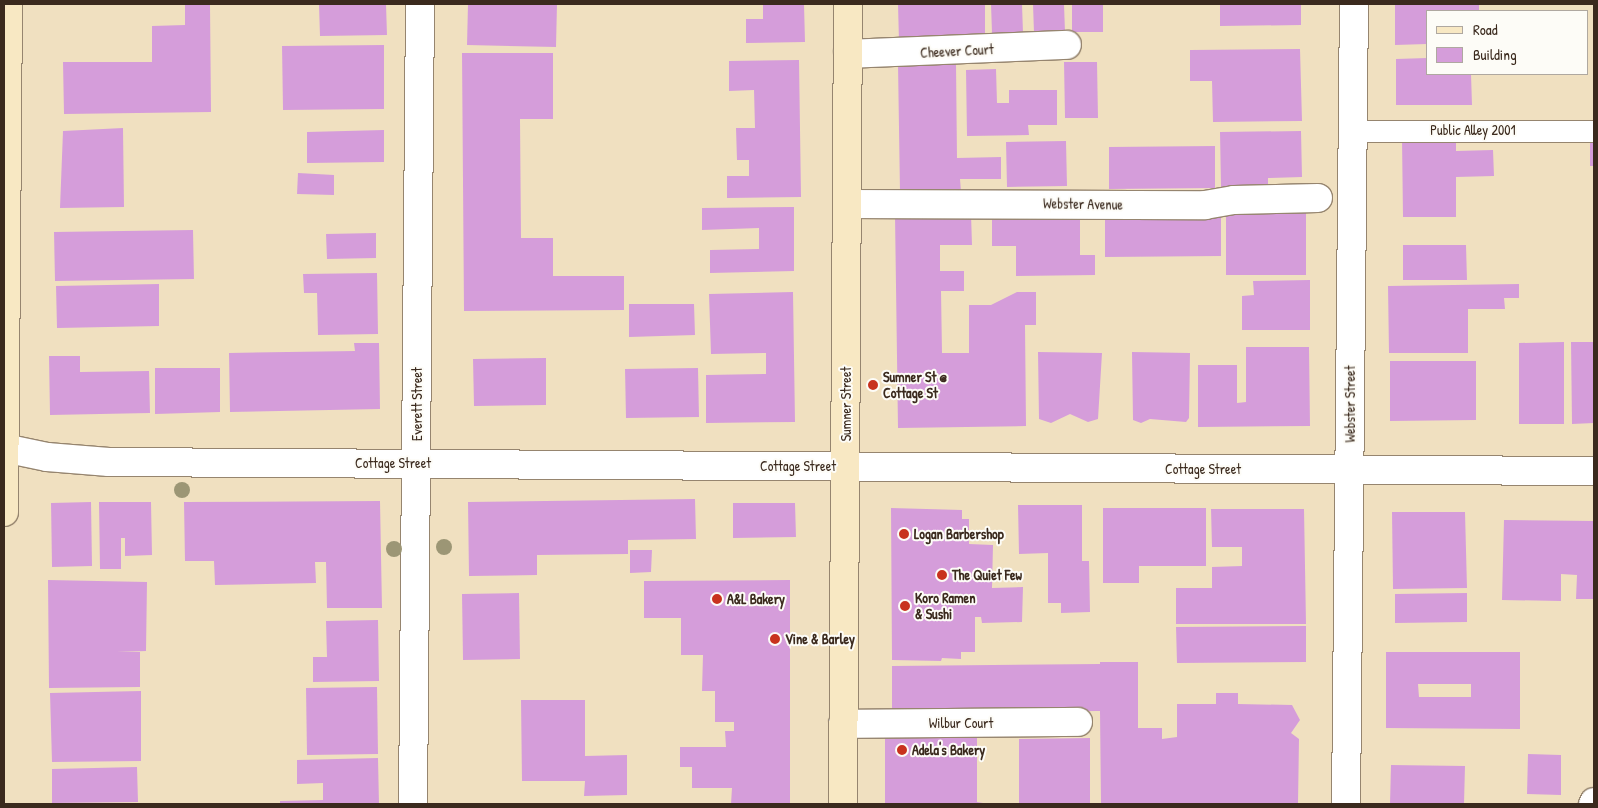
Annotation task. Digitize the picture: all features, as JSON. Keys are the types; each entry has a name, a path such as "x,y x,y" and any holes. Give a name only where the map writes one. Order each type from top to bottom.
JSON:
{"main road":[{"path":"4,512 6,61 8,4"},
{"name":"Sumner Street","path":"842,804 848,4"}],"street":[{"name":"Everett Street","path":"413,804 420,4"},
{"name":"Webster Street","path":"1346,804 1354,4"},
{"name":"Cheever Court","path":"848,54 1067,45"},
{"name":"Webster Avenue","path":"847,204 1091,203 1205,205 1234,200 1318,198"},
{"name":"Cottage Street","path":"4,447 47,458 109,462 1594,471"},
{"name":"Wilbur Court","path":"843,724 1078,722"}],"lane":[{"name":"Public Alley 2001","path":"1352,131 1594,132"}],"building":[{"path":"185,4 210,4 211,112 64,114 63,62 152,62 152,26 185,25"},
{"path":"386,4 387,35 320,36 319,5"},
{"path":"468,4 557,4 556,47 467,45"},
{"path":"763,4 804,4 805,42 746,43 746,19 763,19"},
{"path":"898,4 985,4 985,41 899,42"},
{"path":"991,4 1022,4 1023,33 992,33"},
{"path":"1033,4 1064,4 1065,32 1034,33"},
{"path":"1072,4 1103,4 1103,32 1072,32"},
{"path":"1220,4 1301,4 1301,25 1220,26"},
{"path":"1395,4 1479,4 1479,10 1426,10 1426,44 1395,45"},
{"path":"384,45 384,109 283,110 282,46"},
{"path":"1300,49 1302,121 1213,122 1212,81 1190,81 1190,50"},
{"path":"462,53 553,53 553,119 520,119 521,238 553,238 553,276 624,276 624,310 464,311"},
{"path":"1426,58 1426,75 1471,75 1472,105 1396,105 1396,59"},
{"path":"799,60 801,197 727,198 727,176 749,176 749,160 737,160 736,128 755,128 754,90 729,91 729,61"},
{"path":"1064,62 1097,62 1098,118 1065,118"},
{"path":"956,63 957,158 1001,157 1001,179 960,179 961,192 900,193 898,64"},
{"path":"996,69 997,103 1009,103 1009,90 1057,90 1057,125 1028,125 1029,135 967,136 966,70"},
{"path":"123,128 124,207 60,208 63,131"},
{"path":"384,130 384,162 307,163 307,132"},
{"path":"1301,131 1302,177 1268,178 1268,186 1221,187 1220,132"},
{"path":"1590,137 1594,137 1594,166 1590,166"},
{"path":"1456,138 1456,151 1493,150 1494,176 1456,177 1456,217 1403,217 1402,139"},
{"path":"1066,141 1067,186 1007,187 1006,142"},
{"path":"1215,146 1215,188 1109,189 1109,147"},
{"path":"298,173 334,175 334,195 297,194"},
{"path":"794,207 794,271 710,273 710,250 759,249 759,228 702,230 702,208"},
{"path":"1306,210 1306,275 1226,275 1226,211"},
{"path":"971,214 972,245 940,245 940,271 964,271 964,291 941,291 942,353 969,353 969,305 991,305 1017,292 1036,292 1036,325 1025,325 1026,426 898,428 895,215"},
{"path":"1105,216 1221,216 1221,256 1105,257"},
{"path":"1080,217 1080,255 1095,255 1095,275 1016,276 1016,246 992,246 992,218"},
{"path":"193,230 194,279 55,281 54,232"},
{"path":"376,233 376,258 327,259 326,234"},
{"path":"1403,245 1466,245 1467,280 1403,280"},
{"path":"377,273 378,334 318,335 317,293 304,293 303,274"},
{"path":"1310,280 1310,330 1242,330 1242,296 1254,295 1253,281"},
{"path":"159,284 159,326 57,328 56,286"},
{"path":"1519,284 1519,298 1504,298 1505,309 1468,309 1468,353 1389,353 1388,286"},
{"path":"793,292 795,422 706,423 706,375 766,374 766,353 711,354 709,294"},
{"path":"629,304 694,304 695,335 629,337"},
{"path":"1564,342 1564,424 1519,424 1519,343"},
{"path":"1571,342 1594,342 1594,423 1572,424"},
{"path":"354,343 379,343 380,409 230,412 229,353 355,351"},
{"path":"1246,347 1309,347 1310,426 1198,427 1198,365 1237,365 1237,403 1246,402"},
{"path":"1038,352 1102,353 1098,419 1088,422 1070,414 1051,423 1039,419"},
{"path":"1132,352 1190,353 1189,418 1186,422 1150,419 1141,423 1133,420"},
{"path":"49,356 80,356 80,372 149,371 150,413 50,415"},
{"path":"546,358 546,405 474,406 473,359"},
{"path":"1390,361 1476,361 1476,420 1390,421"},
{"path":"155,368 220,368 220,412 155,414"},
{"path":"698,368 699,417 626,418 625,369"},
{"path":"695,499 696,539 628,540 628,554 537,555 537,575 469,576 468,502"},
{"path":"380,501 382,608 327,608 326,562 315,562 316,583 215,585 214,561 185,561 184,502"},
{"path":"91,502 92,566 52,567 51,503"},
{"path":"99,502 151,502 152,555 125,556 125,538 121,538 121,569 100,569"},
{"path":"733,503 795,503 796,537 733,538"},
{"path":"1018,505 1082,505 1082,561 1089,561 1090,612 1061,613 1061,603 1048,603 1048,553 1019,554"},
{"path":"891,508 962,510 962,519 969,519 969,544 993,545 992,588 1023,587 1022,622 982,623 981,617 975,617 975,652 961,652 961,659 942,658 941,661 892,660"},
{"path":"1103,508 1206,508 1206,566 1139,566 1139,583 1103,583"},
{"path":"1211,509 1304,509 1306,624 1176,624 1176,588 1212,588 1212,567 1242,566 1242,547 1212,547"},
{"path":"1392,512 1465,512 1467,588 1393,589"},
{"path":"1504,520 1594,521 1594,599 1576,599 1577,575 1561,574 1561,601 1502,600"},
{"path":"630,550 652,550 651,572 630,573"},
{"path":"48,580 147,582 146,651 117,652 140,652 140,687 49,688"},
{"path":"790,580 790,804 731,804 732,788 692,788 692,767 680,767 680,747 726,747 725,731 734,731 734,722 715,722 715,691 702,691 703,655 681,655 681,618 644,618 644,581"},
{"path":"519,593 520,659 463,660 462,594"},
{"path":"1467,593 1467,622 1395,623 1395,594"},
{"path":"378,620 379,681 313,682 313,657 327,657 326,621"},
{"path":"1306,626 1306,662 1177,663 1176,627"},
{"path":"1386,652 1520,652 1520,729 1386,728","holes":["1418,684 1471,684 1471,697 1419,697"]},
{"path":"1100,662 1138,662 1138,728 1162,728 1162,739 1177,737 1177,704 1216,704 1216,693 1238,693 1238,704 1292,705 1300,720 1291,733 1299,739 1298,804 1101,804 1100,711 892,712 892,666 1100,664"},
{"path":"377,687 378,754 307,755 306,688"},
{"path":"141,691 141,761 52,762 50,693"},
{"path":"521,700 585,700 585,756 627,755 627,795 584,796 585,781 522,781"},
{"path":"885,731 977,731 977,802 989,804 885,804"},
{"path":"1090,738 1090,804 1019,804 1019,739"},
{"path":"1528,754 1561,755 1561,795 1527,794"},
{"path":"378,758 379,804 280,804 280,801 323,800 323,783 297,784 297,760"},
{"path":"1391,765 1465,766 1464,804 1390,804"},
{"path":"137,767 138,802 52,803 52,769"}],"place":[{"name":"Sumner St @ Cottage St","path":"873,385"},
{"name":"Logan Barbershop","path":"904,534"},
{"name":"The Quiet Few","path":"942,575"},
{"name":"A&L Bakery","path":"717,599"},
{"name":"Koro Ramen & Sushi","path":"905,606"},
{"name":"Vine & Barley","path":"775,639"},
{"name":"Adela's Bakery","path":"902,750"}]}
